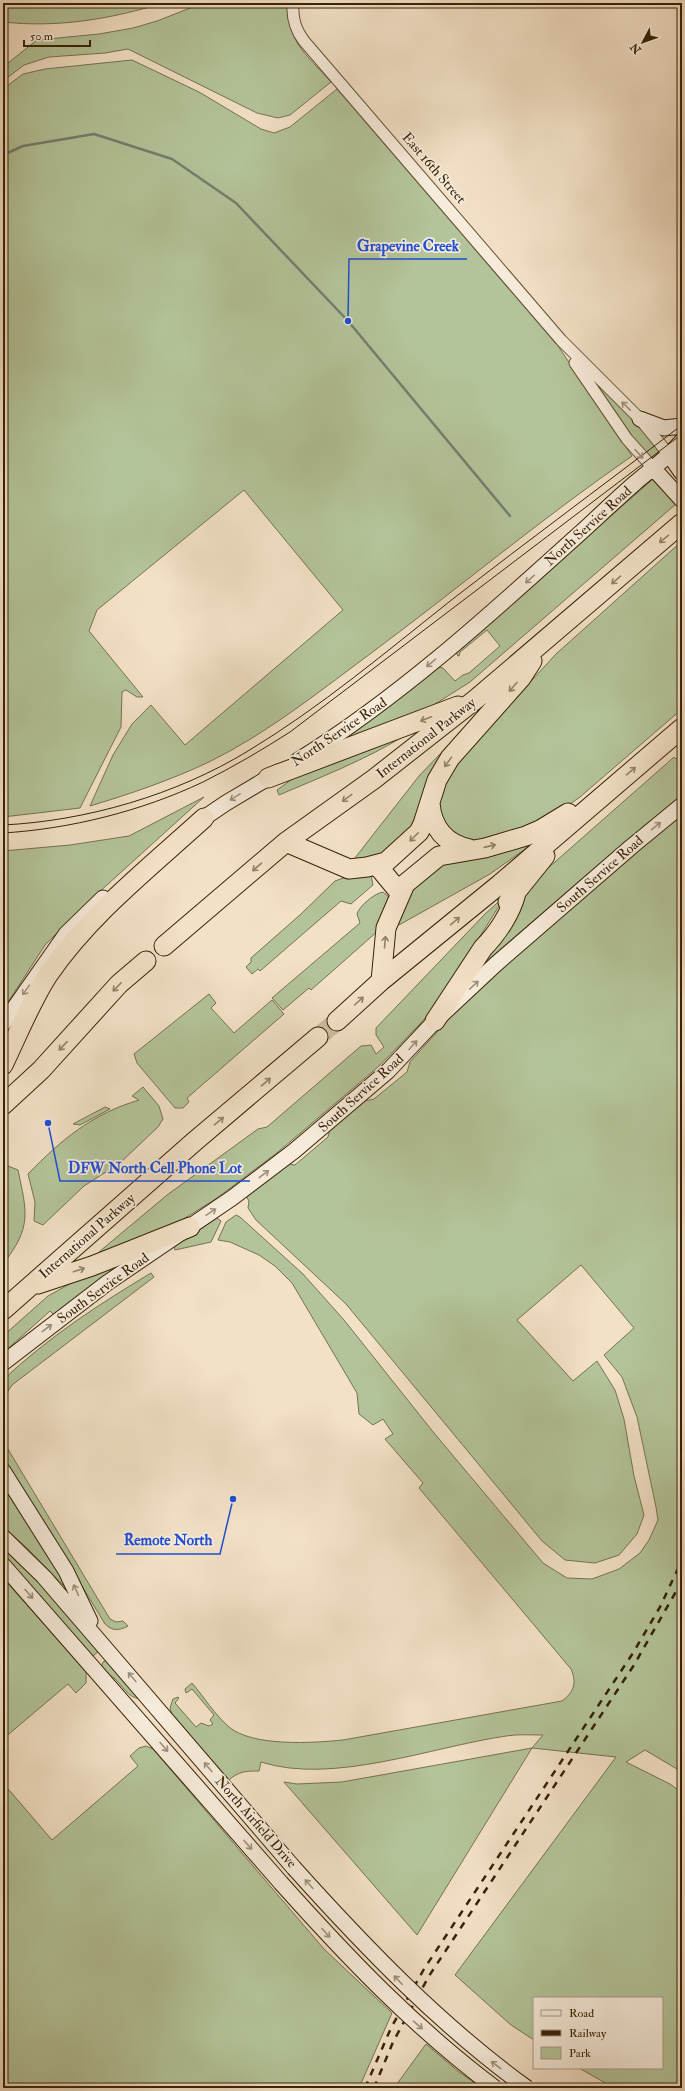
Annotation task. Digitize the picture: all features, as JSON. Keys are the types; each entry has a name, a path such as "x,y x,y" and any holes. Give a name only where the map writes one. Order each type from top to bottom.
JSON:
{"highway":[{"name":"International Parkway","path":"164,946 286,842 374,779 476,699 682,523"},
{"path":"286,842 349,869 386,862 419,832 437,780 447,763 521,678 543,643"},
{"path":"268,778 476,699"},
{"path":"337,1021 381,981 560,833 682,728"},
{"path":"381,981 386,928 400,893 405,884 438,856 506,842 540,830 583,803 606,792"},
{"path":"429,802 432,818 442,835 457,846 470,849"},
{"path":"3,1065 48,976 74,941 86,929 110,912 145,880 162,856 204,818"},
{"path":"435,1021 483,948 491,940 514,902 516,893 539,865 560,833"},
{"path":"375,865 383,871 400,893"},
{"path":"3,1105 41,1070 119,984 146,961"},
{"name":"International Parkway","path":"3,1310 318,1037"},
{"path":"29,1287 92,1266 190,1226"}],"main road":[{"path":"640,419 664,428 682,426"},
{"name":"North Service Road","path":"3,1024 53,953 80,919 154,854 204,818 339,734 386,700 497,609 653,468 670,456 682,441"},
{"path":"670,456 682,473"},
{"path":"653,468 682,500"},
{"name":"South Service Road","path":"16,1352 107,1283 232,1198 294,1151 352,1103 407,1052 435,1021 502,958 682,805"},
{"path":"3,1363 16,1352"},
{"path":"3,1370 16,1352"},
{"path":"3,1471 66,1571 98,1638"},
{"name":"North Airfield Drive","path":"3,1537 44,1577 98,1638 294,1868 403,1984 465,2041 527,2088"},
{"name":"North Airfield Drive","path":"3,1565 281,1883 378,1989 443,2047 495,2088"}],"street":[{"name":"East 16th Street","path":"293,7 295,28 304,41 561,340 640,419 670,456"},
{"name":"East 16th Street","path":"561,340 627,439 653,468"}],"green space":[{"path":"6,3 163,3 104,18 64,23 24,24 3,22 3,6"},
{"path":"203,3 289,3 290,25 297,43 331,82 290,115 278,118 257,113 128,49 105,53 49,57 24,65 3,81 3,67 37,40 99,34 133,28 157,21"},
{"path":"132,60 199,92 261,129 274,133 290,127 337,89 558,346 632,456 531,530 366,657 251,739 195,769 120,797 90,806 113,755 132,724 151,705 185,745 343,610 244,490 97,610 89,631 143,697 137,697 126,690 122,692 121,727 80,808 3,817 3,89 23,74 45,69"},
{"path":"589,375 644,427 663,452 650,462 623,428"},
{"path":"653,479 676,504 470,682 429,708 345,739 438,667 443,668 455,681 463,675 469,673 500,646 487,630 460,652 459,656 456,652"},
{"path":"682,541 682,709 580,797 548,820 474,843 444,831 437,795 451,768 556,654"},
{"path":"462,731 418,826 378,861 351,863 419,776"},
{"path":"404,736 389,745 327,775 279,795 277,790 298,775"},
{"path":"682,753 682,796 476,975 517,906 547,869 674,757 676,759"},
{"path":"204,797 86,904 45,945 3,1010 3,851 70,845 129,836"},
{"path":"682,815 682,1772 645,1750 626,1762 670,1784 682,1793 682,2088 614,2088 581,2069 663,2069 663,1997 533,1997 533,2039 511,2025 455,1975 616,1757 532,1748 543,1735 520,1735 477,1741 382,1762 350,1767 319,1769 289,1768 261,1762 259,1771 243,1772 229,1780 172,1714 170,1708 173,1699 178,1697 179,1698 175,1703 196,1727 201,1723 209,1726 213,1724 210,1720 214,1715 192,1689 186,1693 185,1689 192,1683 224,1722 229,1727 240,1733 253,1738 268,1741 331,1741 562,1701 572,1691 574,1679 571,1669 419,1488 423,1483 385,1439 393,1434 383,1419 373,1425 359,1414 357,1393 292,1283 275,1266 259,1255 230,1242 218,1240 226,1222 236,1215 303,1274 344,1320 434,1433 543,1563 567,1578 592,1579 619,1569 640,1553 649,1540 658,1520 656,1507 637,1417 622,1377 604,1355 634,1328 581,1265 517,1320 573,1381 597,1361 615,1390 624,1419 634,1476 644,1515 637,1534 619,1555 595,1563 565,1560 542,1541 346,1304 256,1220 248,1208 249,1201 246,1196 289,1164 295,1165 328,1137 330,1129 365,1101 374,1099 407,1072 410,1062 473,992 619,864"},
{"path":"545,835 490,874 399,925 393,920 404,892 444,857"},
{"path":"352,875 371,875 373,885 351,904 341,901 260,971 258,969 252,974 246,967 251,962 251,958 301,914 335,881"},
{"path":"383,892 390,898 379,930 311,990 309,988 283,1010 272,998 360,923 357,914 358,911 372,897"},
{"path":"506,895 438,1003 378,1067 278,1152 217,1198 174,1225 102,1256 99,1252 167,1195 258,1129 267,1127 361,1046 371,1045 376,1054 384,1047 376,1035 376,1028 485,914"},
{"path":"209,994 216,1003 211,1008 234,1033 272,1000 284,1014 187,1098 189,1102 183,1108 175,1108 137,1063 134,1054"},
{"path":"143,1087 159,1106 163,1119 158,1127 120,1163 84,1186 43,1225 34,1221 35,1202 28,1174 65,1139 78,1130 106,1113 139,1100 132,1096"},
{"path":"105,1107 110,1109 80,1125 73,1124"},
{"path":"3,1164 18,1170 24,1198 25,1219 19,1240 3,1264"},
{"path":"217,1218 221,1221 211,1242 175,1250 174,1247"},
{"path":"151,1248 54,1315 50,1311 3,1353 3,1336 48,1296 100,1267"},
{"path":"151,1273 154,1277 12,1385 3,1399 4,1379 21,1363 75,1322"},
{"path":"3,1441 110,1619 116,1622 123,1621 128,1626 116,1630 105,1624 60,1550 3,1463"},
{"path":"3,1481 68,1584 64,1586 25,1546 3,1527"},
{"path":"3,1544 19,1559 99,1651 93,1656 88,1655 3,1557"},
{"path":"3,1578 86,1672 86,1683 76,1693 68,1684 3,1739"},
{"path":"107,1660 140,1699 128,1694 114,1678 101,1668 103,1662"},
{"path":"146,1746 153,1749 324,1949 392,2013 359,2088 3,2088 3,1783 52,1840 138,1766 130,1756 139,1748"},
{"path":"532,1748 417,1935 284,1782 297,1784 342,1782"},
{"path":"426,2044 459,2072 482,2088 394,2088"}],"waterway":[{"path":"3,155 23,146 94,134 172,159 236,203 348,321 510,516"}],"tunnel":[{"path":"318,1037 337,1021"}],"tram line":[{"path":"3,825 66,818 130,803 191,781 248,751 302,716 328,697 482,576 682,425"},
{"path":"3,833 28,831 80,823 131,810 155,802 203,782 258,752 290,732 682,434"}],"railway":[{"path":"365,2088 391,2028 424,1969 633,1653 660,1607 682,1560"},
{"path":"374,2088 393,2042 429,1976 634,1665 682,1581"}],"place":[{"name":"Grapevine Creek","path":"348,321"},
{"name":"DFW North Cell Phone Lot","path":"48,1123"},
{"name":"Remote North","path":"233,1499"}]}
